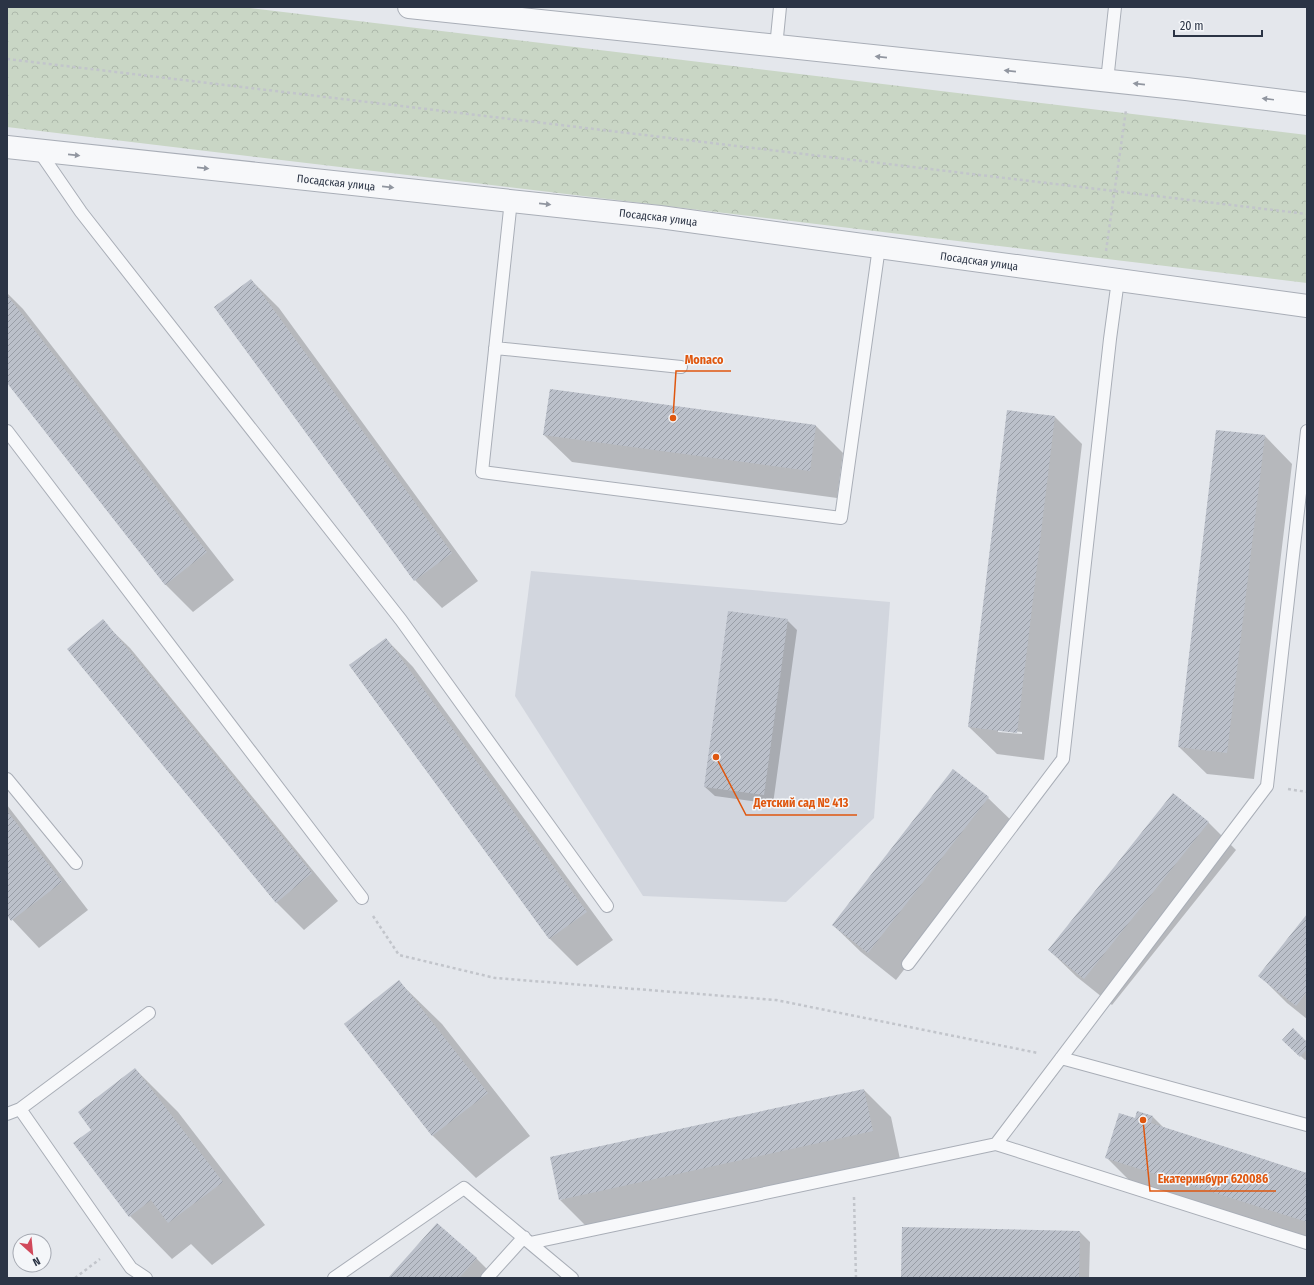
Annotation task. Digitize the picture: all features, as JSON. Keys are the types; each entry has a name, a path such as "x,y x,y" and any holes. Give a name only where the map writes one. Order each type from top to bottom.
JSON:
{"street":[{"path":"409,7 1130,83 1307,104"},
{"name":"Посадская улица","path":"7,147 660,217 1307,306"}],"lane":[{"path":"776,46 780,7"},
{"path":"1107,81 1116,7"},
{"path":"39,151 81,212 401,620 606,906"},
{"path":"511,200 482,472 841,518 879,247"},
{"path":"908,964 1063,759 1110,339 1110,278"},
{"path":"495,348 681,367"},
{"path":"7,431 362,898"},
{"path":"996,1144 1267,786 1307,431"},
{"path":"7,779 76,863"},
{"path":"7,1114 20,1109 149,1013"},
{"path":"1062,1058 1307,1125"},
{"path":"20,1109 132,1268 146,1278"},
{"path":"487,1278 527,1240 996,1144 1307,1243"},
{"path":"334,1278 464,1188 572,1278"}],"path":[{"path":"7,59 1307,214"},
{"path":"1110,278 1114,190 1130,83"},
{"path":"362,898 399,955 495,978 776,1000 1062,1058"},
{"path":"854,1174 856,1278"}],"shaded area":[{"path":"531,571 890,602 874,818 786,902 643,896 515,696"}],"green space":[{"path":"7,7 242,7 1307,135 1307,283 7,127"}],"building":[{"path":"251,279 452,553 414,581 214,307"},
{"path":"7,295 207,552 165,585 7,383"},
{"path":"550,389 816,425 810,471 543,435"},
{"path":"1007,410 1055,416 1017,733 968,727"},
{"path":"1216,430 1265,435 1227,753 1178,747"},
{"path":"728,611 788,619 764,795 704,787"},
{"path":"103,619 312,873 276,903 67,649"},
{"path":"386,638 587,912 549,939 349,665"},
{"path":"953,769 989,797 868,953 832,925"},
{"path":"1173,793 1209,822 1084,979 1048,950"},
{"path":"7,811 62,882 11,921 7,915"},
{"path":"1307,914 1307,992 1296,1006 1258,976"},
{"path":"399,980 488,1093 432,1136 344,1024"},
{"path":"1293,1028 1307,1042 1307,1049 1300,1057 1282,1040"},
{"path":"135,1068 223,1182 168,1223 151,1200 129,1217 73,1143 91,1130 78,1112"},
{"path":"864,1089 873,1131 559,1200 550,1157"},
{"path":"1137,1111 1153,1116 1151,1123 1307,1173 1307,1222 1105,1158 1119,1113 1135,1118"},
{"path":"437,1223 477,1258 459,1278 388,1278"},
{"path":"902,1227 1080,1231 1079,1278 901,1278"}],"place":[{"name":"Monaco","path":"673,418"},
{"name":"Детский сад № 413","path":"716,757"},
{"name":"Екатеринбург 620086","path":"1143,1120"}]}
